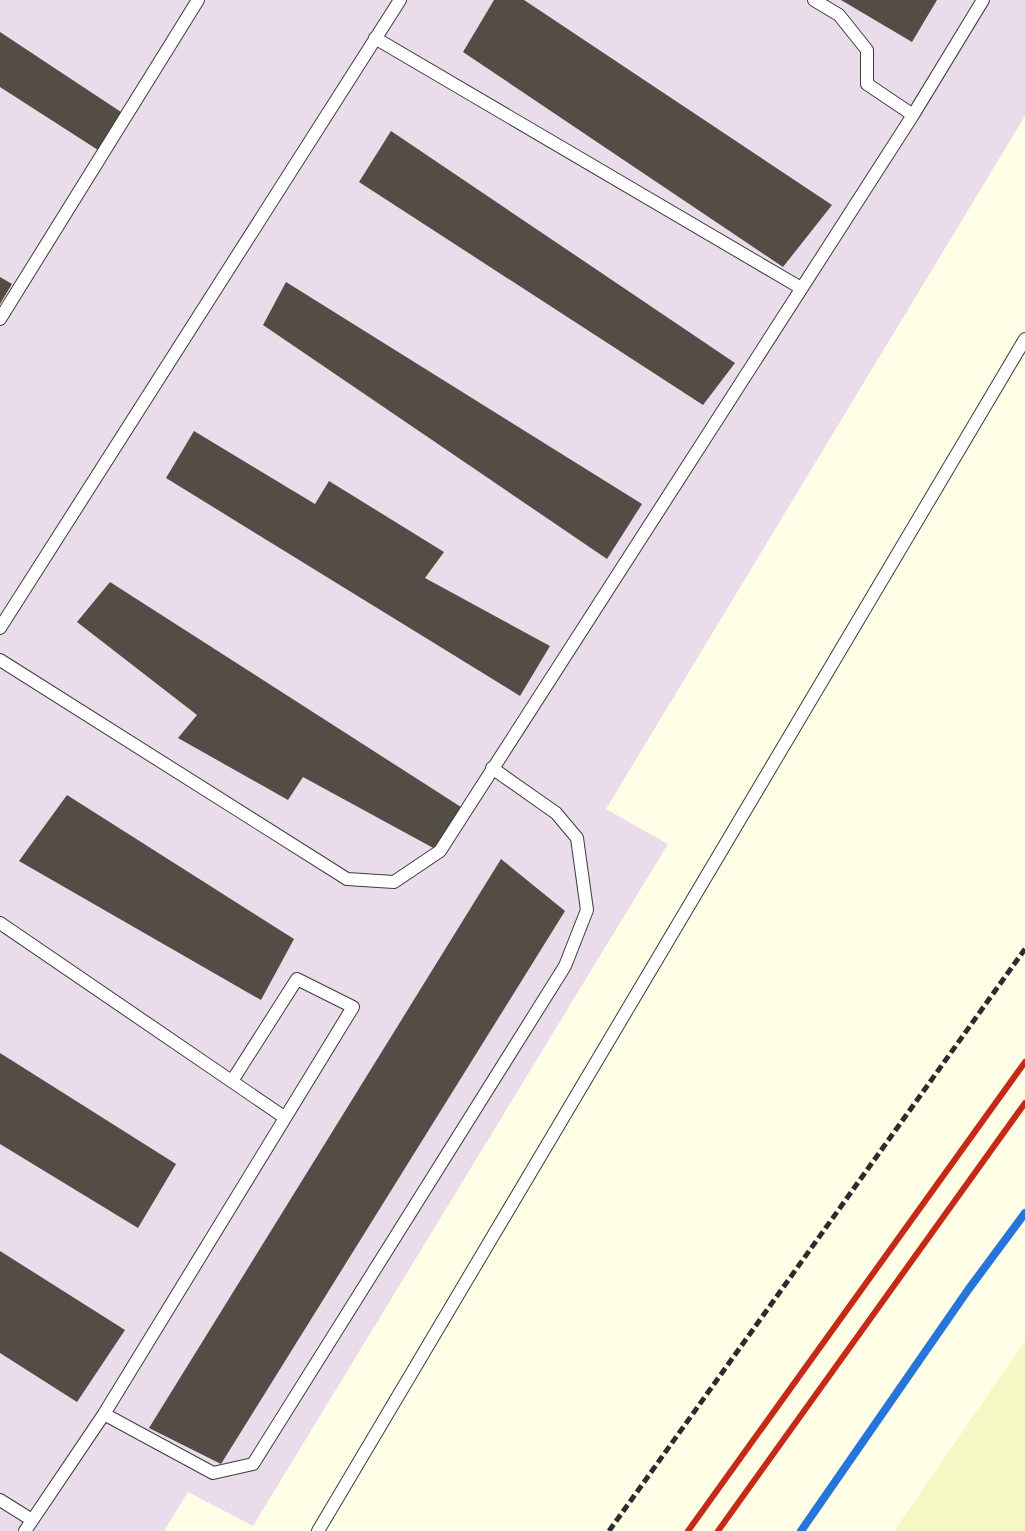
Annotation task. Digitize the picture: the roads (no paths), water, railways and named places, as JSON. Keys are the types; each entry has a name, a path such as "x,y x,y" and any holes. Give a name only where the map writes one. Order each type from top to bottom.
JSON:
{"lane":[{"path":"0,319 198,0"},
{"path":"0,628 400,0"},
{"path":"814,0 839,15 867,50 867,84 913,115"},
{"path":"0,660 347,879 394,882 440,851 913,115 983,0"},
{"path":"375,38 801,288"},
{"path":"318,1531 1025,339"},
{"path":"104,1414 213,1473 253,1464 565,966 587,910 577,838 556,813 492,768"},
{"path":"0,923 284,1117"},
{"path":"0,1500 29,1526 104,1414 353,1007 297,979 232,1081"}],"waterway":[{"path":"801,1531 1025,1213"}],"railway":[{"path":"688,1531 1025,1062"},
{"path":"718,1531 1025,1103"}]}
